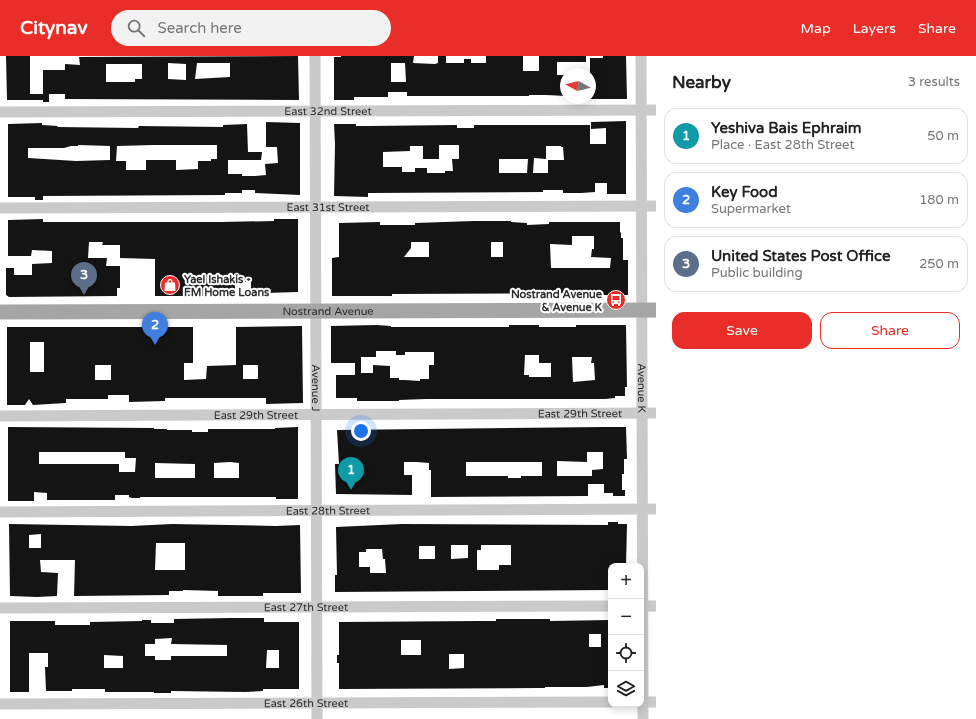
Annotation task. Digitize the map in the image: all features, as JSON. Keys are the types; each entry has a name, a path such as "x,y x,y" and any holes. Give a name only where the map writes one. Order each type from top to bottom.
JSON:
{"main road":[{"name":"Nostrand Avenue","path":"0,312 649,310"}],"street":[{"name":"Avenue J","path":"315,56 317,719"},
{"name":"Avenue K","path":"641,56 642,206 649,310 642,414 642,599"},
{"name":"East 32nd Street","path":"0,112 656,110"},
{"name":"East 31st Street","path":"0,208 656,206"},
{"name":"East 29th Street","path":"0,416 656,414"},
{"name":"East 28th Street","path":"0,512 656,509"},
{"name":"East 27th Street","path":"0,608 608,606"},
{"path":"644,606 656,606"},
{"name":"Avenue K","path":"642,635 642,671"},
{"name":"East 26th Street","path":"0,704 608,702"},
{"path":"644,702 656,702"},
{"name":"Avenue K","path":"642,707 643,719"}],"building":[{"path":"6,56 30,56 30,94 43,94 43,70 65,70 65,64 80,65 79,57 298,56 299,100 65,99 65,94 49,94 49,102 43,102 43,100 7,100","holes":["168,63 186,64 186,80 168,79","197,63 230,63 230,77 195,79","106,64 142,64 142,79 135,79 135,82 106,82"]},
{"path":"414,56 413,63 435,64 438,63 438,56 446,56 446,63 464,63 464,59 471,59 471,63 486,63 486,56 523,56 523,71 539,71 539,56 586,56 586,62 557,62 557,75 560,75 560,96 407,96 407,92 388,92 388,97 354,97 354,100 334,100 334,57","holes":["391,63 405,63 406,82 391,82"]},
{"path":"603,56 626,56 627,99 596,99 596,68 590,68 590,58 603,58"},
{"path":"626,121 626,194 607,194 607,183 595,183 595,192 581,193 563,193 563,190 543,190 543,192 368,193 368,197 334,196 334,124 356,124 356,126 457,125 457,128 474,128 474,125 590,125 590,144 606,144 606,128 591,129 591,122","holes":["439,145 459,145 459,159 452,159 453,171 445,171 445,173 427,173 427,168 415,168 415,172 402,172 402,167 383,167 383,152 410,151 410,146 423,146 423,159 439,159","546,146 563,147 564,160 548,160 548,173 533,173 534,158 546,159","499,159 528,159 527,173 499,173"]},
{"path":"266,122 300,123 300,195 255,193 255,190 242,190 242,193 225,193 225,195 43,196 43,200 35,200 35,197 8,197 8,124 42,123 42,125 58,126 57,127 138,128 139,126 223,127 223,125 247,124 248,152 262,152 261,160 228,160 228,174 242,174 242,176 266,175 265,164 278,163 277,147 266,147","holes":["78,145 110,146 110,160 76,161 28,158 28,148 64,148","217,145 217,159 211,159 211,161 198,161 198,169 176,170 176,160 146,160 146,170 126,170 126,161 116,161 117,146"]},
{"path":"43,219 43,222 221,222 298,219 298,292 266,293 266,297 251,297 251,282 235,282 235,296 155,296 155,259 120,258 120,245 102,245 103,242 89,242 88,258 107,258 106,266 120,266 120,288 117,288 117,296 9,297 6,295 6,268 14,268 14,275 32,275 32,264 52,263 52,251 32,250 31,256 8,256 8,220"},
{"path":"511,221 527,223 527,225 549,224 549,222 620,222 621,238 623,238 623,260 628,260 628,295 591,295 591,293 392,294 392,296 332,296 332,258 339,257 339,223 380,222 380,225 415,225 415,223","holes":["572,236 594,236 594,249 592,249 591,257 611,258 610,268 551,268 550,244 572,245","411,242 429,242 429,257 404,257 411,248","491,242 503,242 503,257 491,257"]},
{"path":"377,325 391,327 509,327 509,325 539,325 539,327 576,327 576,325 626,325 627,387 625,387 625,396 615,396 615,398 605,399 426,399 399,401 357,401 357,398 336,398 336,375 355,375 355,363 331,363 331,326","holes":["376,351 396,351 396,355 405,355 405,352 434,352 434,365 429,365 429,379 420,379 420,381 390,378 390,366 373,365 373,373 361,373 361,357 376,357","525,355 539,355 539,363 551,363 551,377 529,377 529,375 524,375","572,357 592,357 591,363 594,363 595,380 573,382"]},
{"path":"302,326 303,403 266,404 266,398 165,398 165,401 129,402 129,395 108,395 108,399 66,399 66,403 33,405 29,399 25,405 7,405 7,327 193,327 193,363 184,363 184,380 206,379 207,366 236,365 236,327","holes":["30,342 44,342 44,372 30,372","95,365 111,365 111,380 95,380","243,365 258,365 258,379 243,379"]},
{"path":"8,427 154,428 208,432 208,429 275,429 298,427 298,499 276,499 276,497 132,498 129,497 129,495 115,495 115,500 47,500 47,493 34,492 34,501 8,501","holes":["39,452 125,452 125,458 136,458 135,472 119,472 119,464 39,464","155,463 195,464 195,478 155,478","214,463 239,463 239,478 214,478"]},
{"path":"626,427 627,459 624,459 624,474 622,474 622,490 625,490 625,496 613,496 613,493 604,493 604,484 588,484 588,496 431,497 431,470 429,470 429,463 417,462 404,462 404,475 412,475 412,495 336,494 335,464 339,464 337,430","holes":["587,452 603,452 603,469 592,470 592,476 557,476 557,461 587,462","466,462 542,462 542,476 521,476 521,478 508,478 508,476 466,476"]},
{"path":"608,522 618,522 618,524 627,524 626,563 608,563 608,590 335,592 335,575 337,575 336,527 402,524 608,525","holes":["451,545 468,545 468,558 451,559","481,545 511,545 511,565 499,565 499,570 477,570 477,550 481,550","419,546 435,546 435,559 419,559","366,549 382,549 383,559 385,559 386,573 370,573 370,567 359,567 359,552 366,552"]},
{"path":"9,524 131,526 172,524 300,525 301,593 263,593 263,596 218,596 218,591 183,590 169,591 169,595 74,596 75,560 40,560 41,572 58,573 57,596 10,596","holes":["41,534 41,548 29,548 29,535","156,543 185,543 185,570 155,570"]},
{"path":"264,618 264,622 299,622 299,689 263,689 263,691 245,692 171,691 171,693 105,692 105,689 46,691 45,667 48,667 48,653 29,653 29,692 10,692 10,621 55,621 55,625 90,625 90,622 142,620 151,620 151,623 174,623 174,619","holes":["172,638 171,644 227,645 227,656 171,656 171,660 155,660 155,656 145,656 145,644 155,644 155,639","267,650 279,650 279,668 266,668","104,655 123,656 123,668 104,668"]},
{"path":"496,619 550,619 550,621 608,620 608,688 604,688 604,685 545,688 339,689 339,663 337,663 337,655 339,655 339,622 496,621","holes":["589,634 601,634 601,647 589,647","401,640 421,640 421,655 401,655","449,654 464,654 464,668 449,669"]}],"place":[{"name":"Yael Ishakis - FM Home Loans","path":"170,285"},
{"name":"United States Post Office","path":"84,295"},
{"name":"Nostrand Avenue & Avenue K","path":"616,300"},
{"name":"Key Food","path":"155,345"},
{"name":"Yeshiva Bais Ephraim","path":"351,490"}]}
